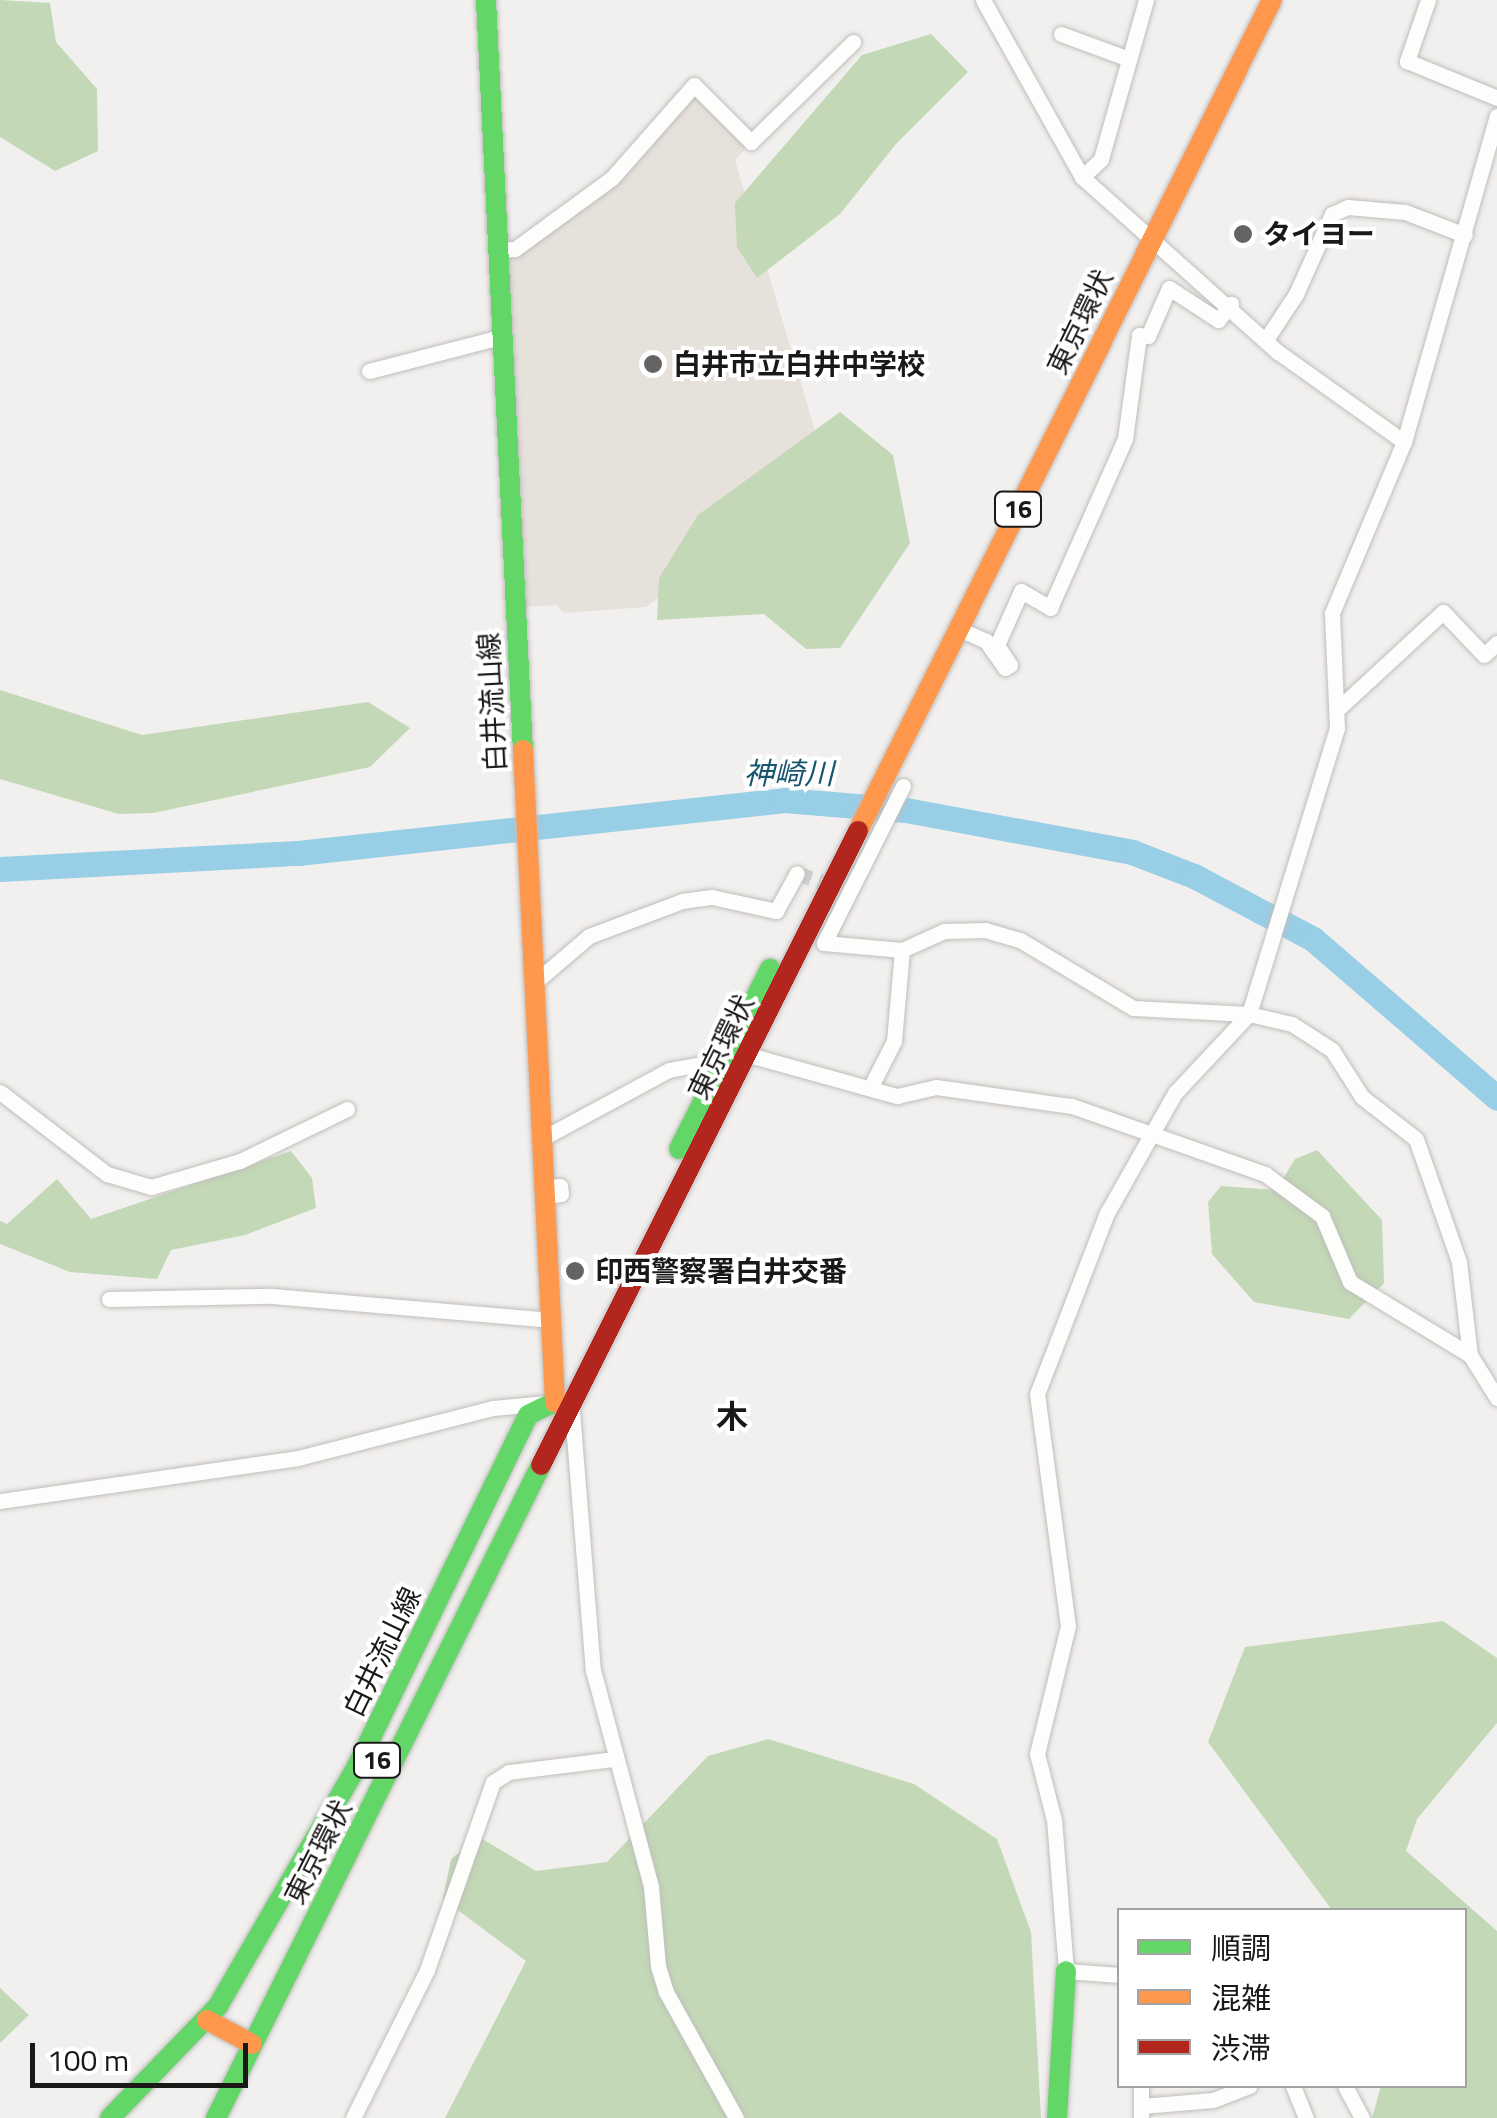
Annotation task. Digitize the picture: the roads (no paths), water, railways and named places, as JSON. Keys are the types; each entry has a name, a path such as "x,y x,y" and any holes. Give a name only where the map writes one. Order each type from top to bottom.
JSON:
{"main road":[{"name":"白井流山線","path":"110,2118 207,2020 357,1766 528,1415 563,1406 552,1320 542,1138 495,250 486,0"},
{"name":"東京環状","path":"563,1406 724,1058 850,826 884,782 959,629 1252,0"},
{"name":"東京環状","path":"884,782 1146,232 1272,0"},
{"name":"東京環状","path":"198,2118 246,2040 563,1406 749,1055 850,826"},
{"path":"1057,2118 1066,1972"},
{"path":"207,2020 246,2040"},
{"name":"東京環状","path":"216,2118 246,2040"}],"street":[{"path":"983,0 1082,177 1267,338 1404,442"},
{"path":"994,17 1000,0"},
{"path":"1082,177 1101,159 1146,0"},
{"path":"1428,0 1407,62 1497,98"},
{"path":"1061,34 1130,59"},
{"path":"495,250 515,249 612,178 694,86 751,142 853,42"},
{"path":"1117,1976 1066,1972 1054,1820 1037,1754 1068,1626 1036,1394 1107,1213 1175,1093 1249,1014 1288,901 1340,707 1332,613 1404,442 1497,116"},
{"path":"1267,338 1296,294 1332,214 1348,207 1406,212 1465,234"},
{"path":"959,629 986,641 1004,668 1010,665 997,644 1021,590 1050,608 1125,439 1139,335 1148,336 1169,288 1218,320 1231,304"},
{"path":"369,372 500,337"},
{"path":"1340,707 1444,612 1484,655 1497,643"},
{"path":"884,782 881,830 824,944 902,950 944,931 985,930 1020,940 1133,1008 1249,1014 1292,1024 1332,1050 1362,1097 1416,1139 1459,1262 1470,1354 1497,1398"},
{"path":"534,984 589,936 682,901 712,897 776,911 797,872"},
{"path":"870,1088 894,1041 902,950"},
{"path":"542,1138 669,1070 749,1055 897,1096 936,1087 1072,1106 1265,1174 1322,1216 1350,1282 1470,1354"},
{"path":"0,1092 107,1174 150,1187 240,1161 347,1108"},
{"path":"109,1299 272,1296 552,1320"},
{"path":"0,1501 298,1458 493,1408 563,1406 593,1670 613,1759 651,1886 666,1992 736,2118"},
{"path":"353,2118 428,1970 493,1782 510,1772 613,1759"},
{"path":"1142,2112 1213,2100 1244,2088"},
{"path":"1293,2088 1306,2118"},
{"path":"1346,2088 1362,2118"},
{"path":"1213,2100 1215,2118"}],"waterway":[{"name":"神崎川","path":"0,869 298,853 784,800 906,810 1132,852 1194,876 1313,939 1497,1098"}],"tunnel":[{"path":"797,873 835,887"}],"place":[{"name":"タイヨー","path":"1243,234"},
{"name":"白井市立白井中学校","path":"653,364"},
{"name":"印西警察署白井交番","path":"575,1271"}],"district":[{"name":"木","path":"732,1416"}]}
